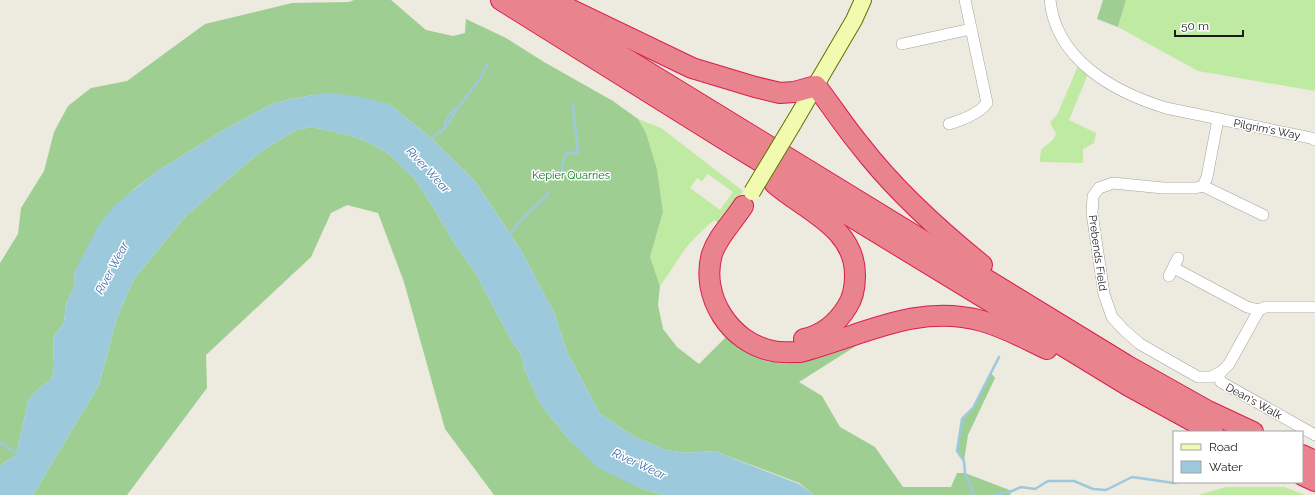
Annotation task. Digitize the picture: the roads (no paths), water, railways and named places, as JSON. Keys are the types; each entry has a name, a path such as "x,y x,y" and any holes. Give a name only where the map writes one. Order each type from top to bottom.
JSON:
{"highway":[{"path":"500,0 722,138 1129,386 1211,431"},
{"path":"530,0 1126,365 1208,411 1251,431"},
{"path":"550,0 692,68 780,93 794,92 816,86 860,146 893,183 920,210 962,249 1048,318"},
{"path":"722,138 778,186 831,224 843,237 853,258 855,269 855,286 850,302 840,318 827,330 811,338 794,342 776,340 759,334 745,324 733,311 725,296 721,278 722,261 743,206"},
{"path":"743,206 720,236 712,254 709,269 710,283 713,297 720,314 730,327 742,338 756,345 771,351 785,353 800,352 906,319 924,316 963,317 1000,327 1129,386"},
{"path":"1303,455 1315,461"},
{"path":"1303,475 1315,481"}],"street":[{"path":"743,206 816,86 854,20 863,0"},
{"path":"949,124 983,108 986,103 966,0"},
{"name":"Pilgrim's Way","path":"1050,0 1055,25 1064,43 1075,57 1114,87 1143,101 1187,113 1315,140"},
{"path":"902,44 971,29"},
{"path":"1218,119 1207,177 1203,186 1263,215"},
{"name":"Prebends Field","path":"1203,186 1195,188 1179,188 1113,184 1099,188 1093,196 1092,213 1104,294 1112,317 1140,344 1198,377 1212,377 1216,374"},
{"path":"1174,267 1248,307 1259,310"},
{"path":"1216,374 1221,372 1229,364 1259,310 1265,307 1315,306"},
{"name":"Dean's Walk","path":"1216,374 1222,382 1315,435"}],"water":[{"name":"River Wear","path":"332,93 360,97 389,104 430,137 474,180 522,252 555,315 567,352 600,414 635,437 666,450 687,453 714,451 799,484 814,495 664,495 642,489 598,468 570,441 541,405 525,371 521,354 512,342 475,272 456,246 414,178 389,154 368,142 348,135 312,127 296,130 259,153 185,217 134,279 117,318 99,385 33,495 0,495 0,467 4,462 16,456 28,401 36,391 51,379 54,367 53,338 64,322 66,304 75,284 74,273 98,226 115,205 156,172 225,129 274,103 312,95"}],"waterway":[{"path":"429,140 444,129 450,122 457,109 479,80 488,64"},
{"path":"559,180 562,175 562,165 566,153 578,153 573,105"},
{"path":"444,127 448,116 456,109"},
{"path":"509,236 520,221 549,193"},
{"path":"974,495 965,473 964,461 957,451 962,419 973,408 999,357"},
{"path":"0,442 19,456"},
{"path":"995,495 1021,487 1035,489 1048,481 1074,481 1093,489 1106,490 1132,477 1173,483"}],"park label":[{"name":"Kepier Quarries","path":"571,175"}]}
